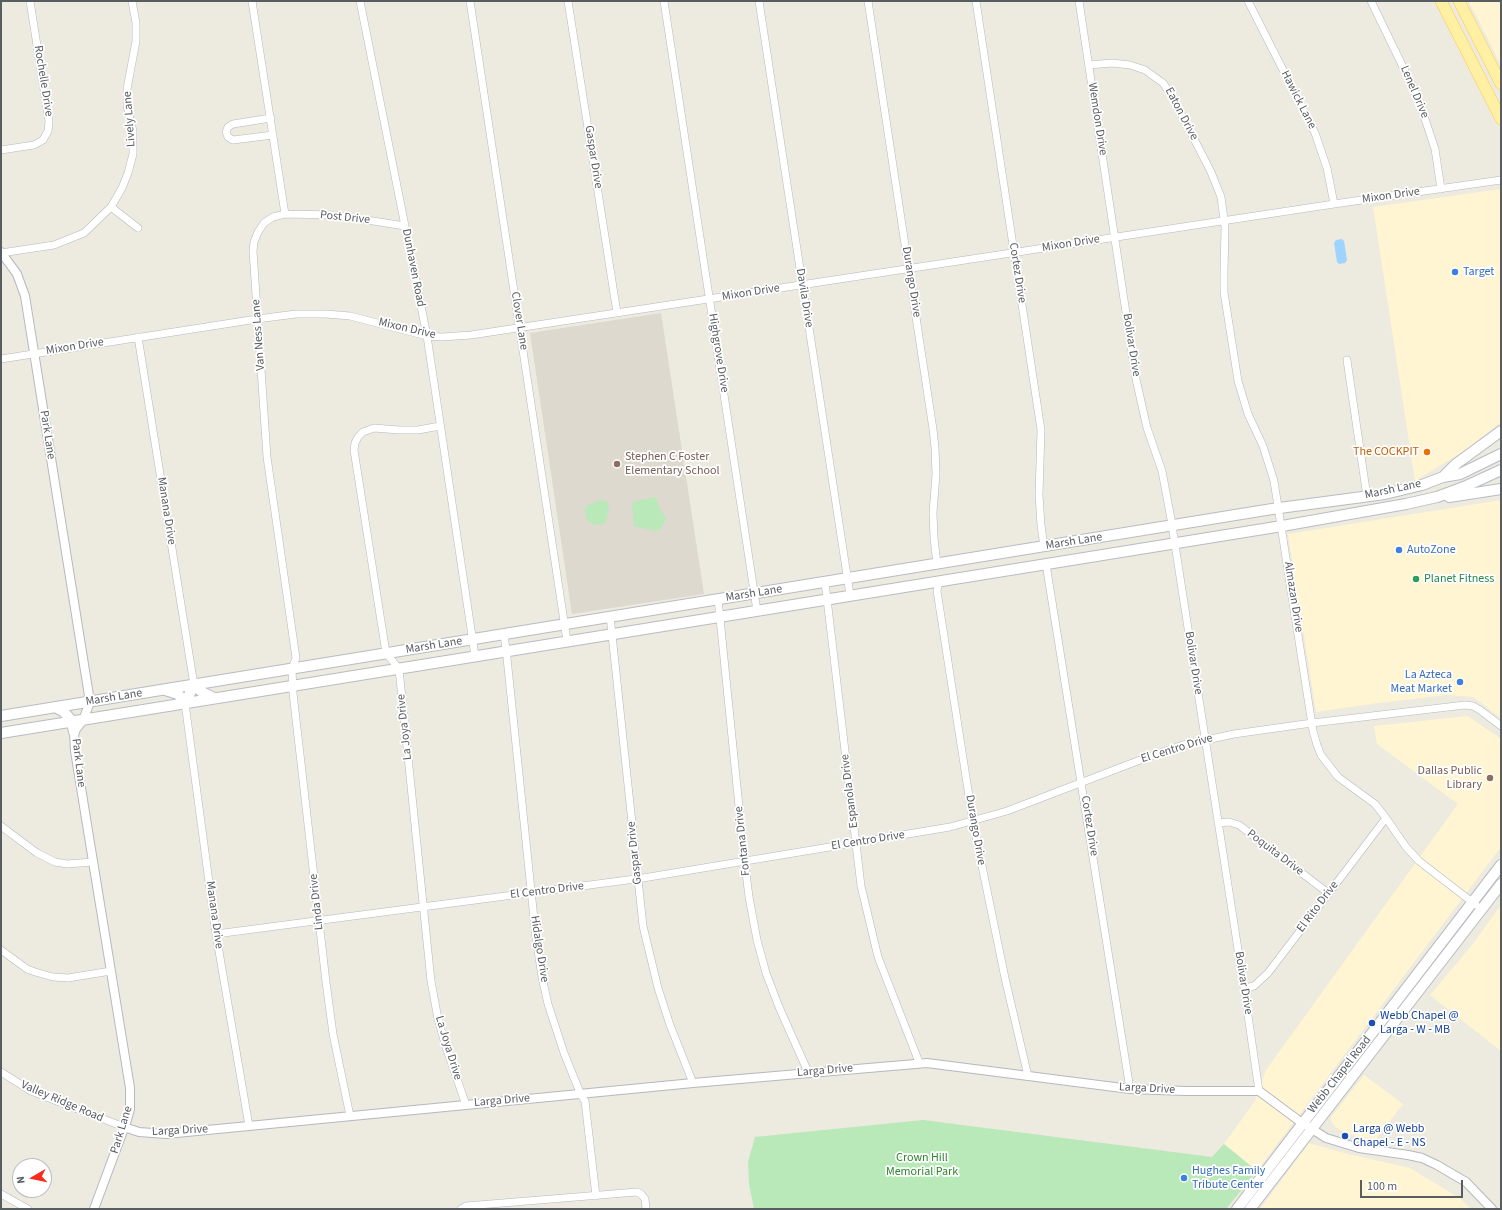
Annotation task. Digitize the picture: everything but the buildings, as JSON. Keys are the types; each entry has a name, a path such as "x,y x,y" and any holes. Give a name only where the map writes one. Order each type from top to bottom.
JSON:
{"main road":[{"path":"1441,1 1501,119"},
{"path":"1459,1 1501,84"},
{"path":"1460,38 1474,31"},
{"path":"1443,477 1456,464 1501,431"},
{"name":"Marsh Lane","path":"1,716 1279,508 1385,494 1422,485 1443,477 1460,474 1501,454"},
{"name":"Marsh Lane","path":"2,732 73,726 83,720 214,698 1282,526 1437,497 1464,487 1501,470"},
{"path":"1437,497 1453,497 1501,489"},
{"path":"1367,497 1369,509"},
{"path":"1044,547 1046,564"},
{"path":"937,564 939,581"},
{"path":"165,690 178,694 185,703 194,684 202,692 214,698"},
{"path":"90,702 101,713 109,716"},
{"path":"55,707 64,712 73,726"},
{"name":"Webb Chapel Road","path":"1237,1209 1501,865"},
{"name":"Webb Chapel Road","path":"1253,1206 1501,884"},
{"path":"1371,1034 1381,1041"},
{"path":"1246,1197 1253,1206"}],"street":[{"name":"Rochelle Drive","path":"1,150 34,145 43,140 48,131 49,122 30,1"},
{"name":"Lively Lane","path":"1,252 54,245 84,233 111,207 122,188 133,154 133,131 127,106 128,89 136,42 136,23 132,1"},
{"path":"252,1 285,214"},
{"name":"Dunhaven Road","path":"360,1 427,336 475,656"},
{"name":"Clover Lane","path":"470,1 567,641"},
{"name":"Gaspar Drive","path":"568,1 617,313"},
{"name":"Highgrove Drive","path":"664,1 757,611"},
{"name":"Davila Drive","path":"759,1 850,596"},
{"name":"Durango Drive","path":"868,1 936,448 933,513 937,564"},
{"name":"Cortez Drive","path":"976,1 1041,430 1040,495 1044,547"},
{"name":"Wemdon Drive","path":"1079,1 1115,237"},
{"name":"Hawick Lane","path":"1248,1 1315,133 1327,168 1334,204"},
{"name":"Lenel Drive","path":"1371,1 1418,98 1435,149 1442,188"},
{"name":"Eaton Drive","path":"1089,65 1112,63 1130,65 1145,70 1163,83 1172,96 1216,182 1221,197 1225,221"},
{"path":"271,118 230,125 227,129 226,135 230,139 236,141 273,135"},
{"name":"Mixon Drive","path":"1,359 296,314 350,316 427,336 442,337 471,335 1501,180"},
{"path":"111,207 138,228"},
{"name":"Post Drive","path":"285,214 335,215 405,226"},
{"name":"Van Ness Lane","path":"285,214 273,217 264,223 254,242 253,251 271,491 296,658 292,669 293,686"},
{"name":"Almazan Drive","path":"1225,221 1224,292 1238,381 1248,414 1270,465 1274,482 1316,745 1321,755 1338,777 1375,804 1406,847 1419,861 1481,909"},
{"name":"Bolivar Drive","path":"1115,237 1136,379 1147,428 1162,471 1172,526 1259,1091"},
{"name":"Park Lane","path":"1,252 17,274 25,296 90,702"},
{"name":"Manana Drive","path":"138,337 194,684"},
{"path":"1347,360 1367,497"},
{"path":"399,668 386,653 354,450 355,443 363,432 374,428 418,430 440,426"},
{"name":"Cortez Drive","path":"1046,564 1130,1089"},
{"name":"Durango Drive","path":"939,581 938,591 972,822 1005,978 1028,1076"},
{"name":"Espanola Drive","path":"825,582 861,886 878,957 918,1062"},
{"name":"Fontana Drive","path":"718,600 749,897 757,940 766,973 779,1007 808,1072"},
{"name":"Gaspar Drive","path":"610,616 643,926 658,988 670,1025 694,1083"},
{"name":"Hidalgo Drive","path":"504,634 507,651 531,893 542,977 548,1004 564,1054 585,1101 596,1196"},
{"name":"La Joya Drive","path":"399,668 431,981 438,1020 466,1105"},
{"name":"Linda Drive","path":"293,686 333,1034 350,1116"},
{"path":"83,720 90,702"},
{"name":"Manana Drive","path":"185,703 216,934 249,1126"},
{"name":"El Centro Drive","path":"216,934 638,879 950,828 1007,811 1162,752 1205,739 1312,723 1465,705 1473,706 1480,710 1501,726"},
{"name":"Park Lane","path":"73,726 75,751 130,1088 130,1109 94,1209"},
{"name":"El Rito Drive","path":"1244,988 1254,986 1268,973 1386,818"},
{"name":"Poquita Drive","path":"1218,823 1229,822 1239,825 1328,893"},
{"path":"1,826 37,852 55,862 67,864 93,862"},
{"path":"1,950 27,969 53,977 68,978 111,971"},
{"name":"Larga Drive","path":"124,1127 139,1132 166,1134 918,1062 947,1064 1130,1089 1259,1091"},
{"name":"Valley Ridge Road","path":"1,1072 31,1091 124,1127"},
{"path":"1259,1091 1326,1138 1351,1146 1408,1155 1429,1161 1466,1182 1492,1209"},
{"path":"461,1209 466,1206 637,1192 645,1199 646,1209"},
{"path":"1,1194 28,1209"}],"shaded area":[{"path":"1468,1 1501,1 1501,66 1477,17"},
{"path":"1501,189 1501,422 1464,451 1415,481 1373,207"},
{"name":"Stephen C Foster Elementary School","path":"661,313 704,594 572,614 530,333"},
{"path":"1501,500 1501,718 1473,697 1446,695 1316,712 1288,534"},
{"path":"1468,716 1501,739 1501,847 1257,1171 1224,1144 1255,1101 1266,1070 1458,804 1377,744 1374,726"},
{"path":"1501,905 1501,1051 1430,995 1472,945"},
{"path":"1364,1075 1403,1104 1376,1139 1345,1133 1335,1127 1331,1121 1331,1117"},
{"path":"1309,1143 1348,1154 1410,1168 1461,1199 1471,1209 1260,1209"}],"green space":[{"path":"656,497 660,509 666,517 660,530 655,531 634,526 633,503"},
{"path":"603,500 609,503 607,519 603,524 594,525 587,520 585,511 586,507 590,504"},
{"name":"Crown Hill Memorial Park","path":"923,1120 1212,1157 1224,1144 1257,1171 1226,1209 754,1209 749,1184 748,1162 755,1137"}],"water":[{"path":"1342,239 1344,241 1347,260 1345,263 1339,264 1337,262 1334,243 1336,240"}],"place":[{"name":"Target","path":"1455,272"},
{"name":"The COCKPIT","path":"1427,452"},
{"name":"Stephen C Foster Elementary School","path":"617,464"},
{"name":"AutoZone","path":"1399,550"},
{"name":"Planet Fitness","path":"1416,579"},
{"name":"La Azteca Meat Market","path":"1460,682"},
{"name":"Dallas Public Library","path":"1490,778"},
{"name":"Webb Chapel @ Larga - W - MB","path":"1372,1023"},
{"name":"Larga @ Webb Chapel - E - NS","path":"1345,1136"},
{"name":"Hughes Family Tribute Center","path":"1184,1178"}]}
